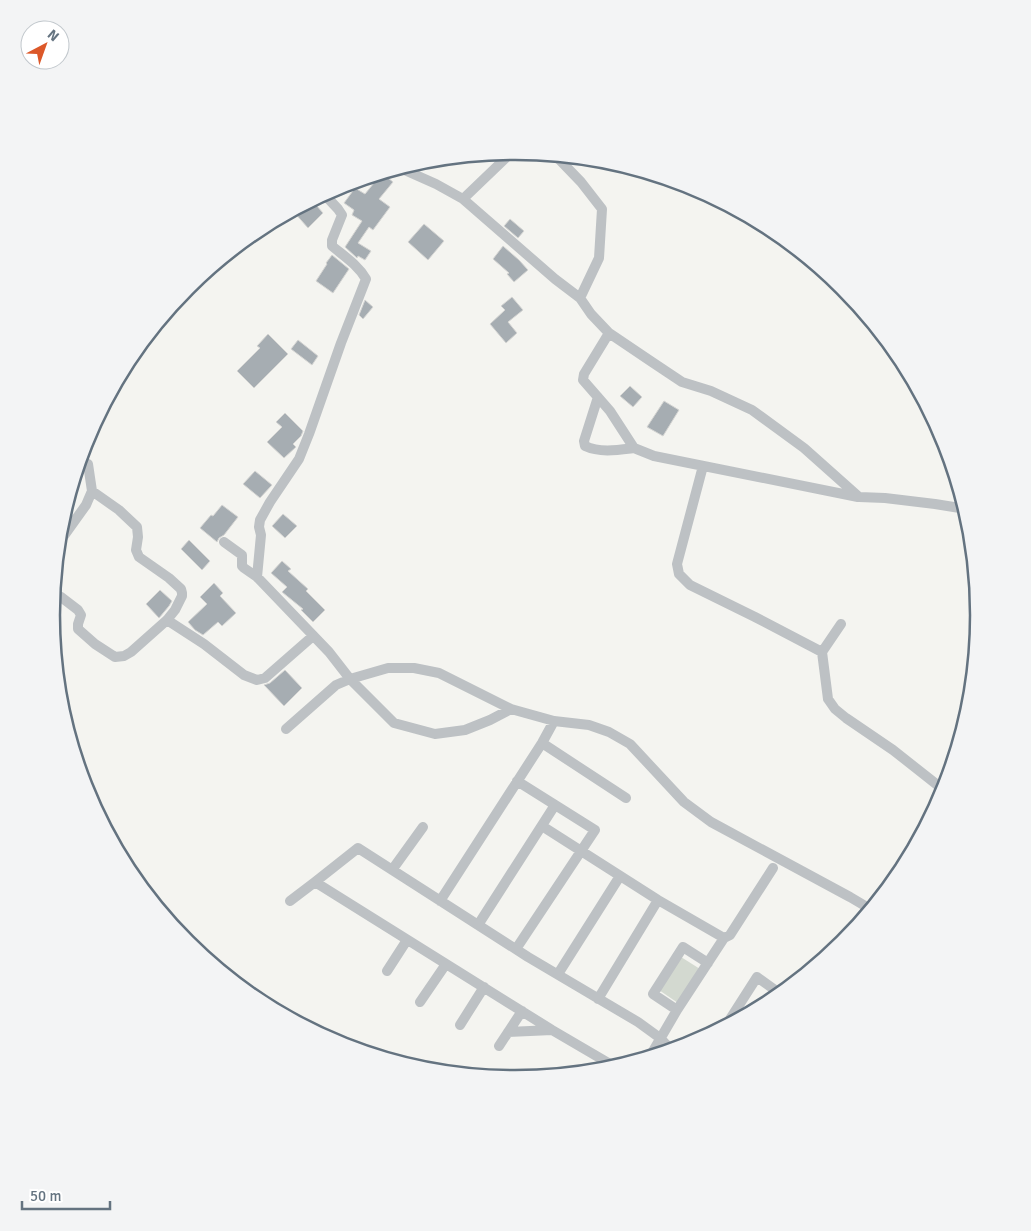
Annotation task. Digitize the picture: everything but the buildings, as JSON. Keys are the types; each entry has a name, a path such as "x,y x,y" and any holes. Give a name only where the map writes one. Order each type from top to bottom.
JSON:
{"street":[{"path":"463,199 503,160"},
{"path":"562,163 581,182 602,209 599,258 580,298"},
{"path":"411,173 463,199 548,273 580,298 591,314 609,333 682,382 712,392 752,410 804,448 859,497"},
{"path":"257,577 261,535 260,520 299,460 366,279 357,266 332,246 332,240 342,215 330,200"},
{"path":"609,333 584,374 583,380 610,411 634,448"},
{"path":"598,398 584,441 586,446 591,449 634,448 654,456 859,497 884,498 957,508"},
{"path":"69,529 86,505 92,490 88,464"},
{"path":"703,466 678,564 679,574 690,585 822,652"},
{"path":"61,597 78,610 81,615 78,629 95,644 115,657 124,656 131,652 168,620 182,596 181,589 139,556 136,550 137,527 119,510 92,490"},
{"path":"224,542 242,555 242,566 257,577 329,652 350,679 394,723 435,734 465,730 512,709"},
{"path":"168,620 204,644 244,675 257,680 266,678 313,636"},
{"path":"841,624 822,652 828,699 835,709 846,718 893,750 938,785"},
{"path":"286,729 336,685 350,679 388,668 414,668 439,673 512,709 554,721 589,725 609,732 630,744 684,802 711,822 866,906"},
{"path":"440,901 542,743 554,721"},
{"path":"542,743 626,798"},
{"path":"516,949 595,830 517,781"},
{"path":"478,925 555,805"},
{"path":"542,826 658,900 724,938"},
{"path":"392,870 423,827"},
{"path":"290,901 358,848 516,949 638,1022 667,1045"},
{"path":"654,1049 724,938 730,935 773,868"},
{"path":"558,974 620,876"},
{"path":"315,882 605,1062"},
{"path":"598,999 658,900"},
{"path":"387,971 406,940"},
{"path":"677,1010 653,994 683,947 708,963"},
{"path":"420,1002 446,964"},
{"path":"732,1016 757,977 775,990"},
{"path":"460,1025 484,987"},
{"path":"499,1046 522,1011"},
{"path":"508,1032 552,1030"}],"shaded area":[{"path":"681,957 700,969 678,1003 659,990"}]}
